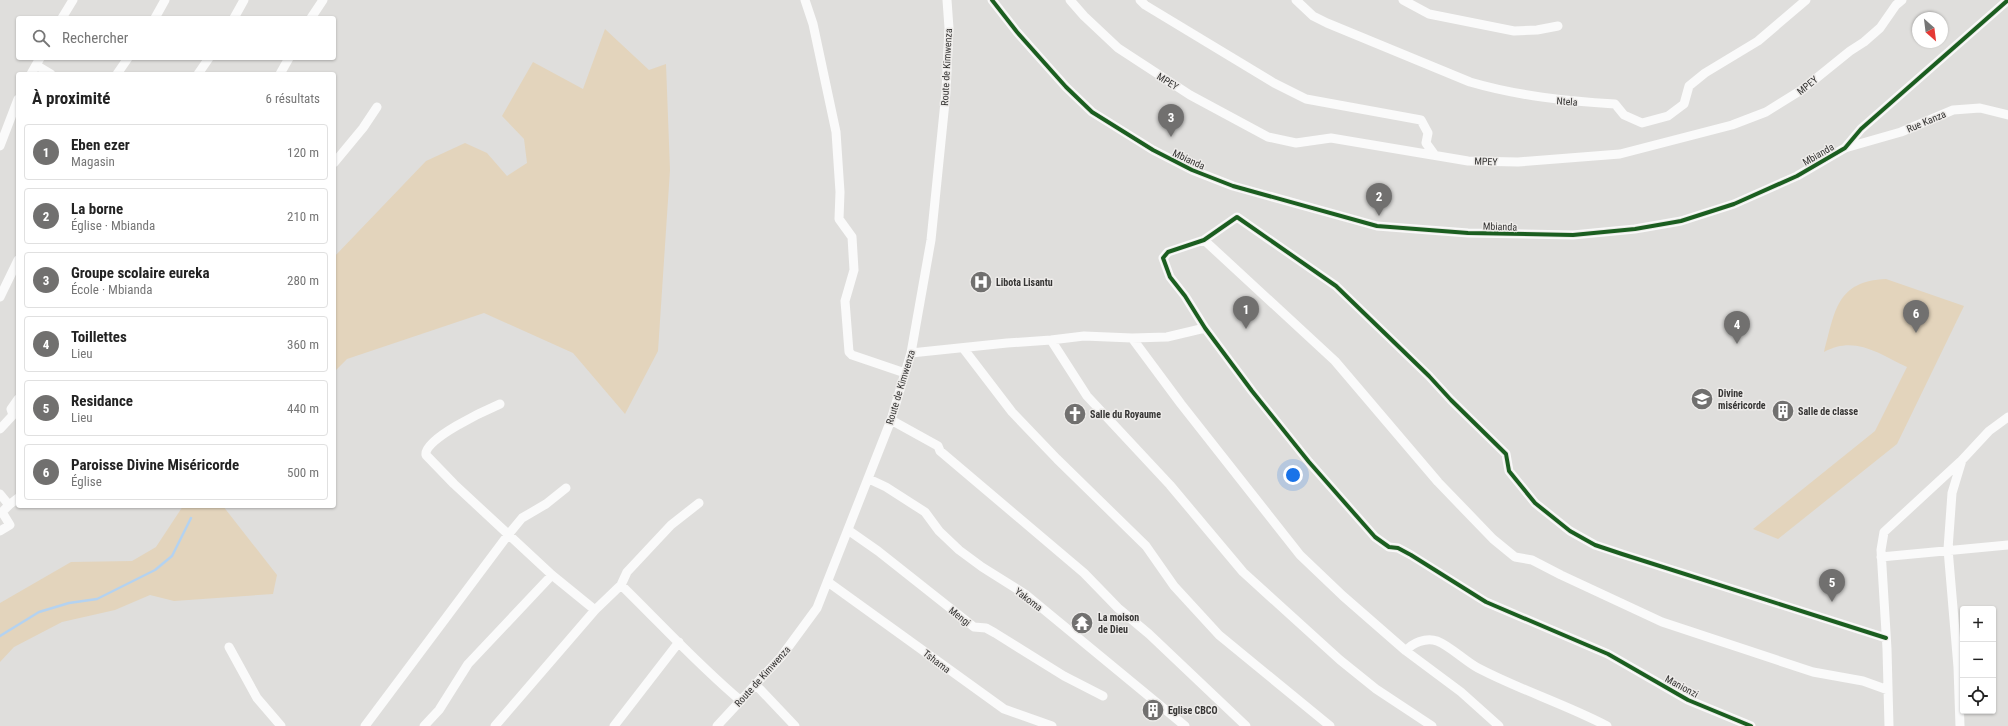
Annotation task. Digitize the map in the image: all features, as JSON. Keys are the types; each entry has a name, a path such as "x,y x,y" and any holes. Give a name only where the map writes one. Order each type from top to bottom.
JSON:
{"street":[{"path":"63,16 73,0"},
{"path":"156,16 164,0"},
{"path":"235,16 244,0"},
{"path":"312,16 323,0"},
{"path":"805,0 813,24 836,134 840,192 839,219 852,237 853,242 854,270 845,301 849,352 852,355 905,372"},
{"name":"Route de Kimwenza","path":"717,726 756,686 800,634 817,608 891,420 911,353 930,247 946,92 949,28 947,0"},
{"name":"Mbianda","path":"992,0 1031,47 1092,112 1153,150 1192,170 1233,186 1377,226 1453,232 1532,235 1574,234 1635,229 1680,221 1734,204 1797,176 1845,148 1861,129 2008,0"},
{"name":"MPEY","path":"1070,0 1084,16 1118,48 1190,96 1268,138 1296,144 1331,138 1338,141 1345,140 1468,161 1518,162 1620,154 1732,125 1766,112 1803,89 1850,50 1880,28 1896,5 1902,0"},
{"path":"1140,0 1145,5 1203,42 1306,100 1421,120 1428,133 1426,143 1434,154"},
{"name":"Ntela","path":"1296,0 1313,16 1470,82 1490,88 1548,99 1615,104 1624,115 1642,123 1668,116 1684,104 1689,86 1705,73 1758,40 1806,0"},
{"path":"1403,0 1429,14 1514,32 1558,26"},
{"path":"118,72 127,60"},
{"path":"199,72 208,60"},
{"path":"281,72 288,60"},
{"path":"32,72 38,62 49,72"},
{"path":"0,146 4,124 16,103"},
{"path":"336,161 363,128 377,107"},
{"name":"Rue Kanza","path":"1845,148 1901,132 1953,110 1980,108 2008,115"},
{"path":"1886,638 1602,547 1570,531 1535,503 1519,485 1509,472 1506,454 1451,400 1429,376 1326,278 1237,217 1204,240 1335,361 1438,482 1493,539 1515,557 1532,560 1561,576 1662,622 1813,672 1862,681 1888,690"},
{"name":"Manionzi","path":"1204,240 1168,252 1163,258 1170,278 1185,296 1205,328 1252,391 1309,462 1375,537 1389,547 1398,548 1411,555 1486,602 1608,654 1688,700 1752,726"},
{"path":"0,297 3,284 16,263"},
{"path":"911,353 1097,335 1132,338 1167,337 1205,328"},
{"path":"1132,338 1181,404 1300,555 1343,596 1406,651 1461,692 1499,726"},
{"path":"1051,340 1087,396 1170,485 1251,580 1340,660 1376,689 1432,726"},
{"path":"963,348 1012,412 1057,459 1146,546 1174,586 1218,635 1330,726"},
{"path":"0,429 13,415 11,409 16,402"},
{"path":"500,404 481,412 453,428 428,447 425,452 427,457 508,535 552,575 595,610"},
{"path":"1889,726 1881,557 1881,541 1884,532 1962,460 1989,431 2008,417"},
{"path":"891,420 938,446 940,451 1084,573 1118,608 1149,634 1246,726"},
{"path":"1960,726 1958,667 1948,549 1952,493 1962,460"},
{"name":"Yakoma","path":"869,479 886,487 925,512 939,531 958,550 1025,594 1185,726"},
{"path":"365,726 522,518 546,504 566,488"},
{"path":"0,494 9,505"},
{"path":"0,531 10,525 2,512 16,500"},
{"path":"495,726 595,610 621,585 627,572 672,525 699,503"},
{"name":"Mengi","path":"848,530 878,551 974,627 986,628 1064,676 1103,696"},
{"path":"1881,557 1948,549 2008,545"},
{"path":"424,726 439,710 468,664 552,575"},
{"name":"Tshama","path":"828,582 1004,709 1052,726"},
{"path":"621,585 708,673 741,701"},
{"path":"1406,651 1410,646 1420,641 1436,641 1477,667 1517,686 1580,711 1607,726"},
{"path":"614,726 679,642"},
{"path":"229,647 257,698 281,726"},
{"path":"756,686 795,726"}],"shaded area":[{"path":"605,29 649,70 666,64 670,170 658,351 625,414 573,353 484,313 347,359 336,370 336,255 426,161 465,143 487,153 507,176 527,163 524,139 502,116 533,62 583,89"},
{"path":"1886,279 1964,306 1897,444 1778,539 1753,529 1875,431 1907,367 1877,352 1857,346 1846,345 1835,347 1824,352 1835,312 1840,301 1847,292 1869,281"},
{"path":"182,508 225,508 277,575 273,594 174,601 150,595 115,610 62,622 14,647 0,662 0,603 71,562 132,561 156,547"}],"waterway":[{"path":"0,636 39,612 69,603 97,599 155,570 172,556 191,518"}],"cycle path":[{"path":"992,0 1017,32 1066,87 1092,112 1153,150 1192,170 1233,186 1377,226 1468,233 1573,235 1635,229 1681,221 1734,204 1797,176 1845,148 1861,129 2008,0"},
{"path":"1751,726 1688,700 1608,654 1486,602 1411,555 1398,548 1389,547 1375,537 1309,462 1252,391 1205,328 1185,296 1170,277 1163,258 1168,252 1204,240 1237,217 1336,286 1429,376 1451,400 1506,454 1509,471 1535,503 1570,531 1595,545 1886,638"}],"place":[{"name":"Groupe scolaire eureka","path":"1171,137"},
{"name":"La borne","path":"1379,216"},
{"name":"Libota Lisantu","path":"981,282"},
{"name":"Eben ezer","path":"1246,329"},
{"name":"Paroisse Divine Miséricorde","path":"1916,333"},
{"name":"Toillettes","path":"1737,344"},
{"name":"Divine miséricorde","path":"1702,399"},
{"name":"Salle de classe","path":"1783,411"},
{"name":"Salle du Royaume","path":"1075,414"},
{"name":"Residance","path":"1832,602"},
{"name":"La moison de Dieu","path":"1082,623"},
{"name":"Eglise CBCO","path":"1153,710"}]}
